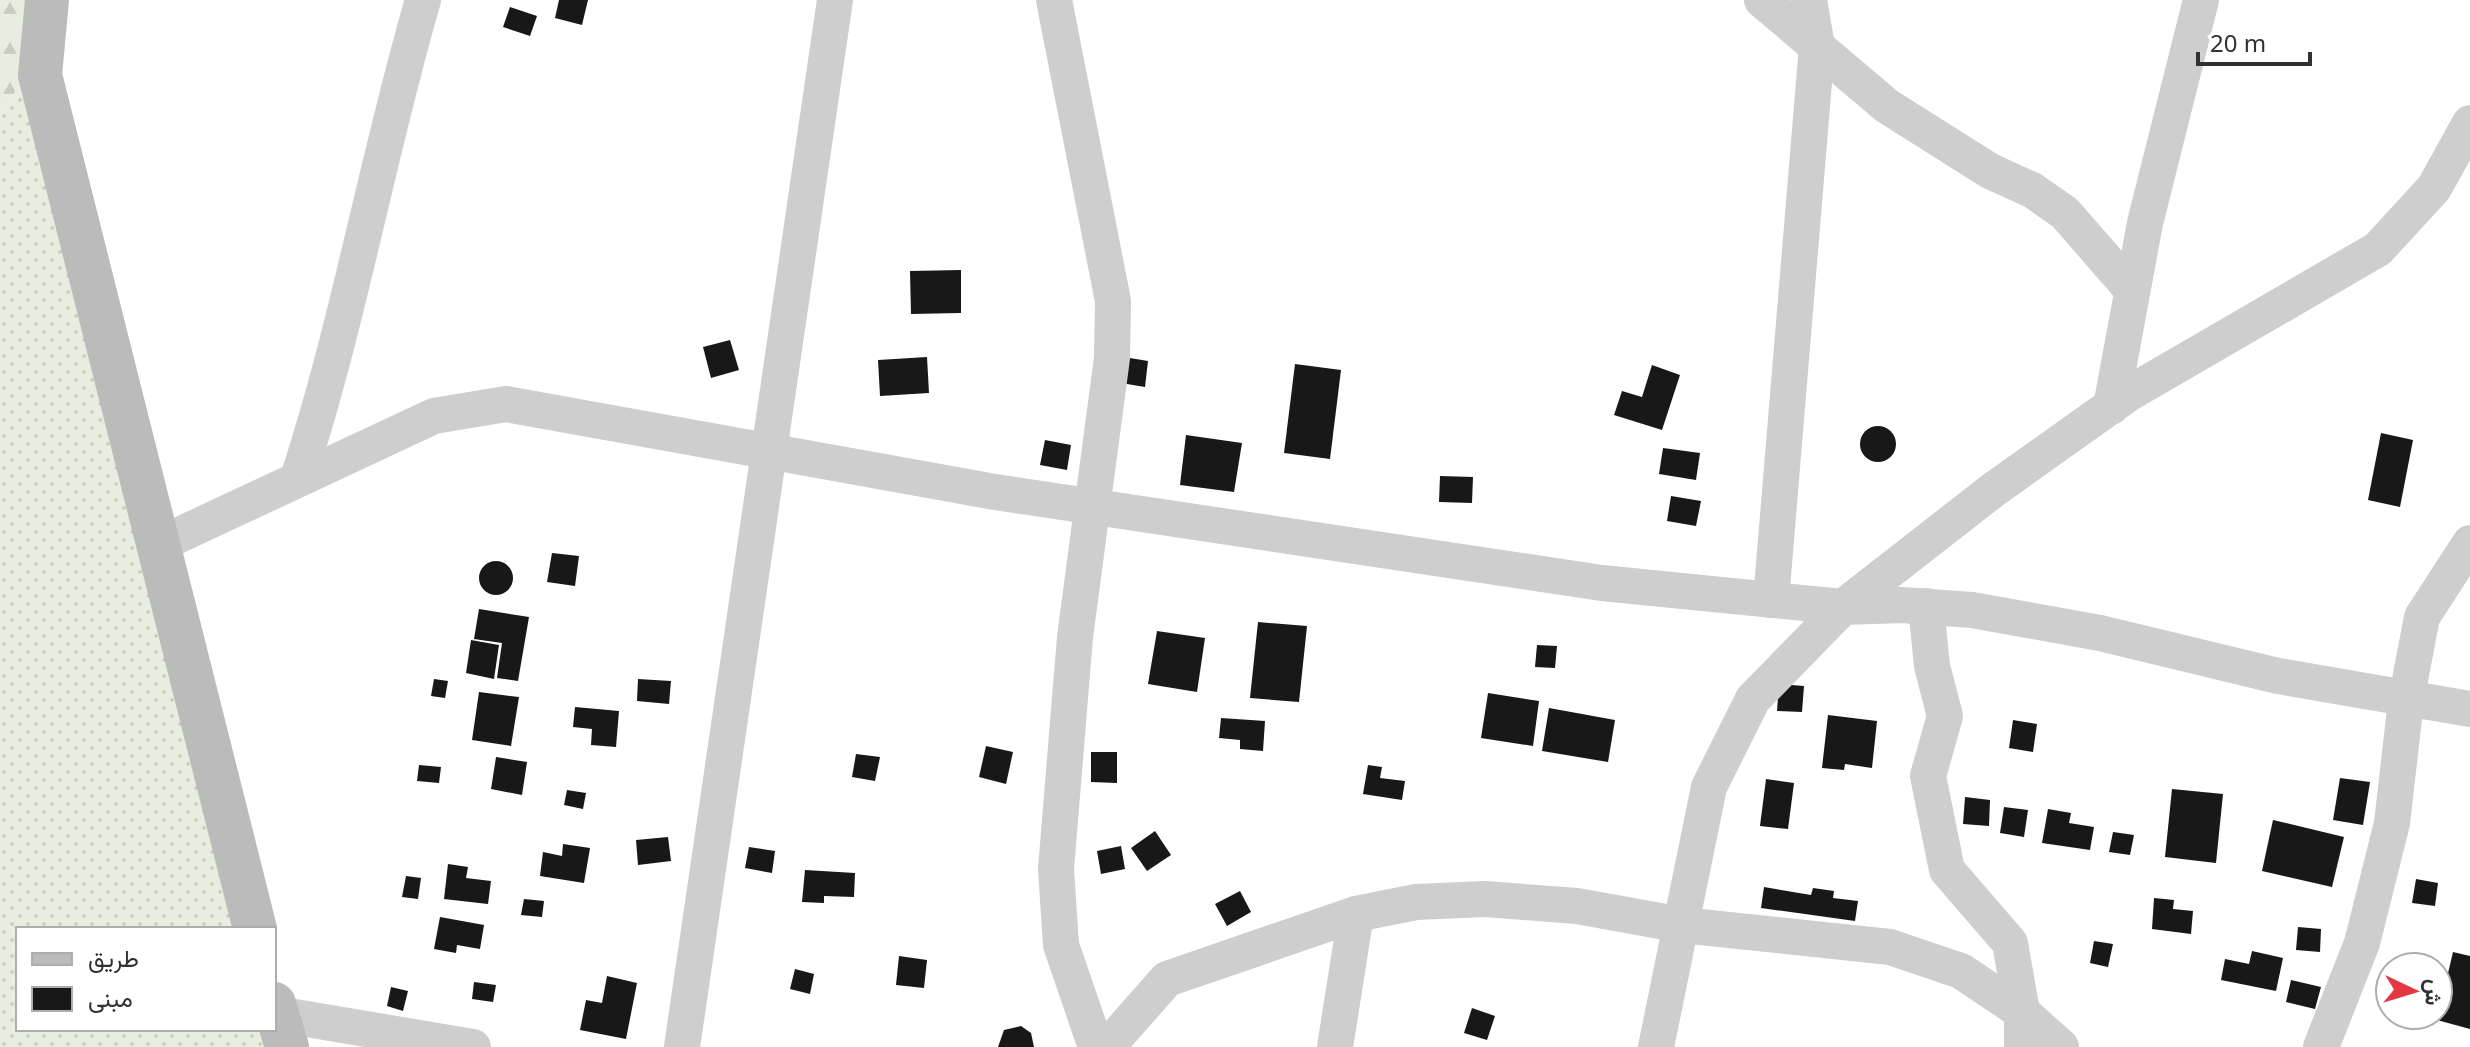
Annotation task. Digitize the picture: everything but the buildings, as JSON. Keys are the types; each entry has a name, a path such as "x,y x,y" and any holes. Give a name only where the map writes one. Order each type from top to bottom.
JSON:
{"street":[{"path":"47,0 40,75 254,927"},
{"path":"298,478 330,371 381,154 423,0"},
{"path":"682,1047 835,0"},
{"path":"1054,0 1113,301 1112,358 1067,712 1056,869 1061,945 1096,1047"},
{"path":"1762,0 1887,106 1990,171 2032,190 2065,213 2132,290"},
{"path":"1771,600 1817,46 1809,0"},
{"path":"2111,407 2132,290 2178,84 2201,0"},
{"path":"1656,1047 1709,787 1753,699 1843,607 1993,490 2111,407 2378,249 2434,188 2470,123"},
{"path":"158,545 434,416 506,404 1094,506 1602,583 1843,607 1926,606 1972,610 2100,633 2278,676 2406,701 2470,709"},
{"path":"2321,1047 2362,943 2392,823 2406,701 2422,617 2470,543"},
{"path":"1926,606 1932,666 1945,716 1928,776 1947,870 2010,943 2022,1029"},
{"path":"1107,1047 1167,979 1356,914 1416,902 1485,899 1577,906 1682,925 1890,947 1961,971 2022,1029 2061,1047"},
{"path":"1335,1047 1356,914"},
{"path":"279,1022 473,1047"}],"green space":[{"path":"0,0 36,0 30,66 0,117"},
{"path":"30,66 248,927 16,927 16,1031 275,1031 280,1047 0,1047 0,117"}]}
